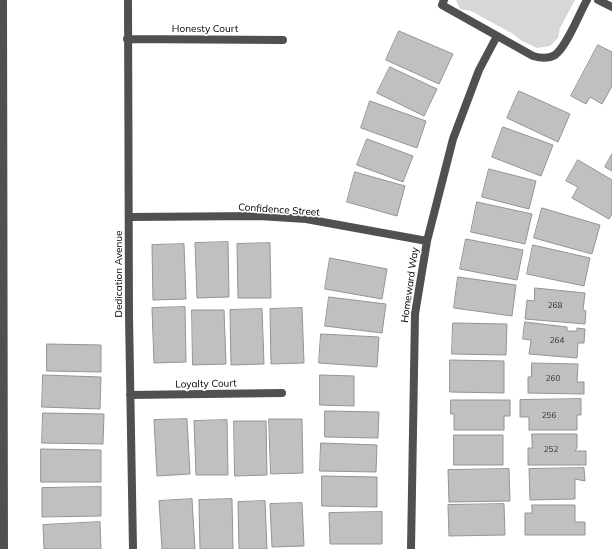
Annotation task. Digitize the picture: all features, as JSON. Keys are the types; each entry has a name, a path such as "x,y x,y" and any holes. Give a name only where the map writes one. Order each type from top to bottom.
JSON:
{"street":[{"path":"3,0 4,549"},
{"name":"Dedication Avenue","path":"128,0 132,549"},
{"path":"444,0 442,6 533,56 542,58 553,56 561,50 587,0"},
{"path":"598,0 612,7"},
{"name":"Homeward Way","path":"411,549 415,314 427,241 453,139 479,70 497,36"},
{"name":"Honesty Court","path":"128,39 283,40"},
{"name":"Confidence Street","path":"129,217 259,216 306,219 427,241"},
{"name":"Loyalty Court","path":"130,395 282,392"}],"shaded area":[{"path":"456,0 575,0 560,28 558,38 550,46 537,48 522,41 513,34 471,11 460,9"}],"building":[{"path":"399,31 453,54 439,84 386,60"},
{"path":"598,45 612,52 612,86 602,104 590,97 586,104 571,96"},
{"path":"390,67 437,89 424,116 377,93"},
{"path":"519,91 570,114 558,142 507,118"},
{"path":"370,101 426,121 417,148 361,128"},
{"path":"503,127 553,145 541,176 492,157"},
{"path":"367,139 413,156 403,182 357,165"},
{"path":"612,154 612,171 605,167"},
{"path":"578,160 612,180 612,214 609,219 572,198 578,187 566,181"},
{"path":"489,169 536,181 529,209 482,197"},
{"path":"355,172 405,186 397,216 347,202"},
{"path":"477,202 532,214 525,244 471,232"},
{"path":"542,208 600,225 592,254 534,238"},
{"path":"466,239 523,250 517,280 460,269"},
{"path":"228,242 229,297 197,298 195,243"},
{"path":"270,243 271,298 238,298 237,244"},
{"path":"184,244 186,299 153,300 152,245"},
{"path":"533,245 590,258 584,286 527,274"},
{"path":"330,258 387,269 382,299 325,289"},
{"path":"458,277 516,285 512,316 454,308"},
{"path":"535,288 585,293 583,310 586,311 585,324 525,319 527,300 534,301"},
{"path":"329,297 386,304 382,333 325,326"},
{"path":"185,307 186,362 154,363 152,308"},
{"path":"302,308 304,363 271,364 270,309"},
{"path":"262,309 264,364 231,365 230,310"},
{"path":"192,310 224,310 226,364 193,365"},
{"path":"525,322 567,327 567,331 577,331 577,328 585,329 584,343 578,343 577,358 529,354 531,340 523,339"},
{"path":"453,323 507,324 506,355 452,354"},
{"path":"321,334 379,337 377,367 319,363"},
{"path":"47,344 101,345 101,372 47,371"},
{"path":"450,360 504,361 504,393 450,392"},
{"path":"532,363 578,364 577,382 584,382 584,394 528,393 528,377 531,377"},
{"path":"43,375 101,377 100,409 42,407"},
{"path":"320,375 354,376 354,406 320,405"},
{"path":"581,399 581,415 577,415 577,430 529,430 529,417 520,417 520,400"},
{"path":"451,400 510,400 510,416 504,416 504,430 454,430 454,414 451,414"},
{"path":"325,411 379,412 378,438 325,437"},
{"path":"43,413 104,414 103,444 42,443"},
{"path":"187,419 190,474 157,476 154,420"},
{"path":"269,419 302,419 303,473 271,474"},
{"path":"227,420 228,475 196,475 194,421"},
{"path":"234,421 266,421 267,475 235,476"},
{"path":"532,434 577,434 577,448 575,451 586,451 586,465 528,465 528,448 532,448"},
{"path":"454,435 503,435 503,465 454,465"},
{"path":"321,443 377,445 376,472 320,471"},
{"path":"41,449 101,450 101,482 41,482"},
{"path":"584,468 585,481 575,479 575,499 530,500 529,469"},
{"path":"509,469 510,501 449,502 448,470"},
{"path":"322,476 377,477 377,507 322,506"},
{"path":"101,487 101,516 42,517 42,488"},
{"path":"192,499 195,549 162,549 159,501"},
{"path":"232,499 233,549 200,549 199,500"},
{"path":"265,501 267,549 239,549 238,502"},
{"path":"302,503 304,546 272,547 270,504"},
{"path":"504,504 505,535 449,536 448,505"},
{"path":"532,505 575,505 575,522 585,522 585,535 525,535 525,513 532,513"},
{"path":"382,512 382,544 330,544 329,513"},
{"path":"100,522 101,549 44,549 43,525"}]}
